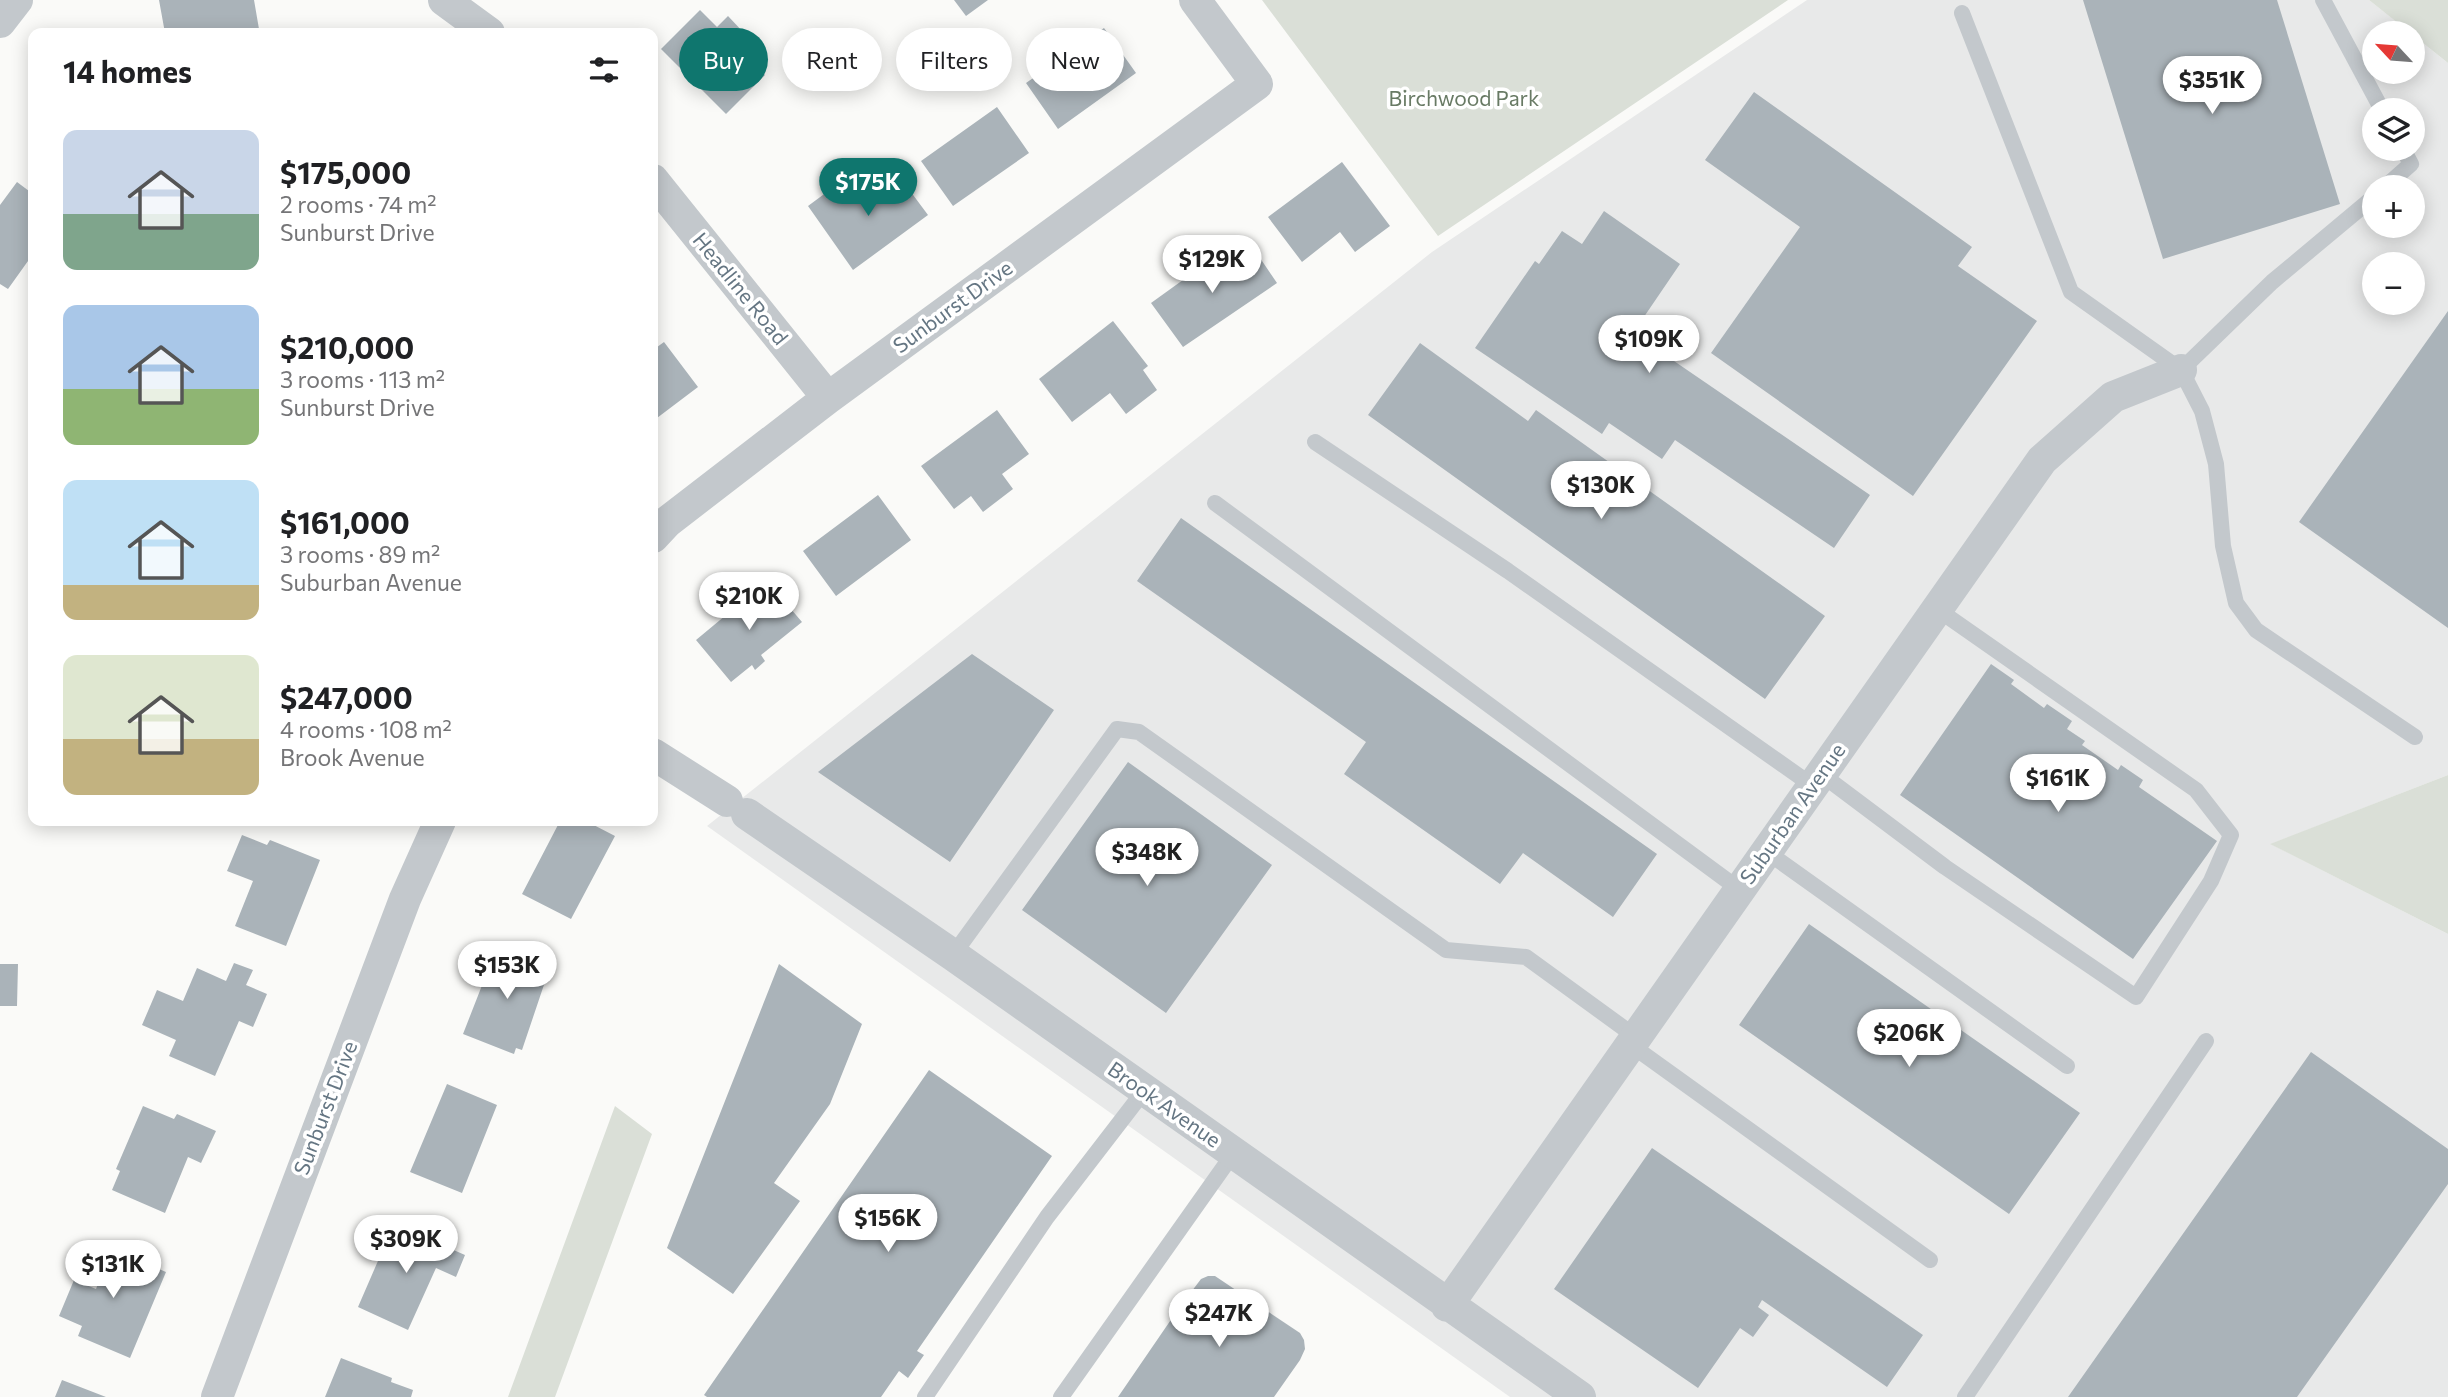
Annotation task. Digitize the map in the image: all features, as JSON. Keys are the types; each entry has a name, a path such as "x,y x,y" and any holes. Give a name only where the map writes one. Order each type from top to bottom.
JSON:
{"street":[{"path":"0,22 17,0"},
{"path":"444,0 482,28"},
{"name":"Sunburst Drive","path":"658,532 828,398 1257,84 1195,0"},
{"name":"Headline Road","path":"658,186 828,398"},
{"name":"Suburban Avenue","path":"1447,1306 2042,460 2113,397 2180,370"},
{"name":"Brook Avenue","path":"658,757 737,807 953,955 1447,1306 1580,1397"},
{"name":"Sunburst Drive","path":"217,1397 405,899 438,826"}],"lane":[{"path":"2323,0 2376,98"},
{"path":"1962,13 2071,292 2180,370 2202,411 2216,464 2223,546 2236,603 2256,630 2415,737"},
{"path":"2399,175 2411,164 2409,161"},
{"path":"2180,370 2272,282 2362,207"},
{"path":"1314,442 2136,998 2211,881 2231,835 2196,790 1937,609"},
{"path":"1215,503 1740,890"},
{"path":"953,955 1117,729 1139,732 1446,950 1526,957 1634,1041 1930,1260"},
{"path":"1767,852 2067,1066"},
{"path":"1965,1397 2206,1041"},
{"path":"925,1397 1047,1216 1144,1090"},
{"path":"1061,1397 1233,1154"}],"shaded area":[{"path":"1807,0 2369,0 2396,21 2362,21 2362,84 2426,84 2426,45 2448,63 2448,775 2271,844 2448,934 2448,1397 1510,1397 707,826 1432,252"}],"green space":[{"name":"Birchwood Park","path":"1262,0 1788,0 1438,236"},
{"path":"2369,0 2448,0 2448,63 2426,45 2426,21 2395,21"},
{"path":"2448,775 2448,934 2270,844"},
{"path":"615,1106 652,1134 555,1397 508,1397"}],"building":[{"path":"159,0 254,0 259,28 164,28"},
{"path":"954,0 988,0 966,16"},
{"path":"2083,0 2277,0 2340,204 2163,259"},
{"path":"700,10 717,27 728,16 739,28 682,28"},
{"path":"679,31 679,67 661,49"},
{"path":"1124,56 1136,73 1124,82"},
{"path":"703,91 749,91 726,114"},
{"path":"1032,91 1111,91 1058,129"},
{"path":"1754,92 1972,247 1958,266 2037,321 1913,496 1711,353 1800,227 1705,160"},
{"path":"997,107 1029,153 953,206 921,161"},
{"path":"1342,162 1390,226 1355,252 1340,232 1302,262 1268,217"},
{"path":"896,172 928,215 853,270 808,206 831,189 834,193 843,186 855,203"},
{"path":"17,182 28,190 28,261 8,289 0,284 0,205"},
{"path":"1604,211 1680,264 1633,333 1870,495 1834,548 1675,440 1662,459 1609,423 1602,434 1475,348 1535,261 1539,264 1562,231 1582,244"},
{"path":"1226,249 1239,268 1258,255 1277,283 1183,347 1151,303"},
{"path":"2448,311 2448,628 2299,522"},
{"path":"1113,321 1148,366 1143,370 1157,390 1126,414 1110,393 1072,422 1039,379"},
{"path":"664,342 698,387 658,417 658,346"},
{"path":"1420,343 1528,421 1536,410 1825,616 1765,699 1368,415"},
{"path":"997,410 1029,454 1002,474 1013,489 983,512 971,496 954,509 921,466"},
{"path":"878,495 911,540 836,596 803,551"},
{"path":"1181,518 1657,854 1613,917 1523,853 1500,884 1344,774 1366,742 1137,581"},
{"path":"767,581 802,622 761,655 765,661 755,670 752,665 731,682 696,640"},
{"path":"972,654 1054,710 950,862 818,772"},
{"path":"1991,664 2014,680 2011,684 2044,708 2047,704 2072,721 2067,729 2085,741 2082,745 2118,770 2121,765 2143,780 2139,787 2217,841 2133,959 1900,795"},
{"path":"1128,762 1272,865 1166,1013 1022,910"},
{"path":"557,826 596,826 615,836 571,919 522,894"},
{"path":"242,835 267,845 270,840 320,860 286,946 235,926 253,881 227,871"},
{"path":"1809,924 2080,1113 2009,1214 1739,1025"},
{"path":"497,947 550,967 522,1050 516,1048 514,1054 463,1034"},
{"path":"234,963 253,970 246,985 267,994 253,1027 239,1021 215,1076 169,1056 176,1040 142,1025 157,990 183,1001 197,968 226,981"},
{"path":"0,964 18,964 17,1006 0,1006"},
{"path":"779,964 862,1024 830,1104 774,1183 800,1201 733,1294 667,1248"},
{"path":"2311,1052 2448,1149 2448,1184 2297,1397 2068,1397"},
{"path":"929,1070 1052,1156 917,1351 924,1355 908,1378 899,1371 881,1397 704,1395"},
{"path":"447,1084 497,1105 462,1193 410,1172"},
{"path":"143,1106 174,1119 177,1114 216,1131 201,1163 188,1157 165,1213 112,1190 120,1171 116,1169"},
{"path":"1652,1148 1923,1335 1887,1387 1762,1300 1758,1307 1769,1315 1753,1337 1740,1328 1698,1388 1554,1289"},
{"path":"394,1224 465,1255 456,1277 436,1268 408,1330 358,1307"},
{"path":"90,1246 110,1255 112,1249 166,1272 130,1358 78,1336 82,1326 59,1316 74,1280 96,1289 99,1281 79,1272"},
{"path":"1215,1276 1300,1333 1304,1340 1305,1349 1300,1360 1274,1397 1118,1397 1179,1308 1201,1279"},
{"path":"341,1358 392,1378 391,1382 413,1390 411,1397 325,1397"},
{"path":"62,1380 106,1397 55,1397"}]}
